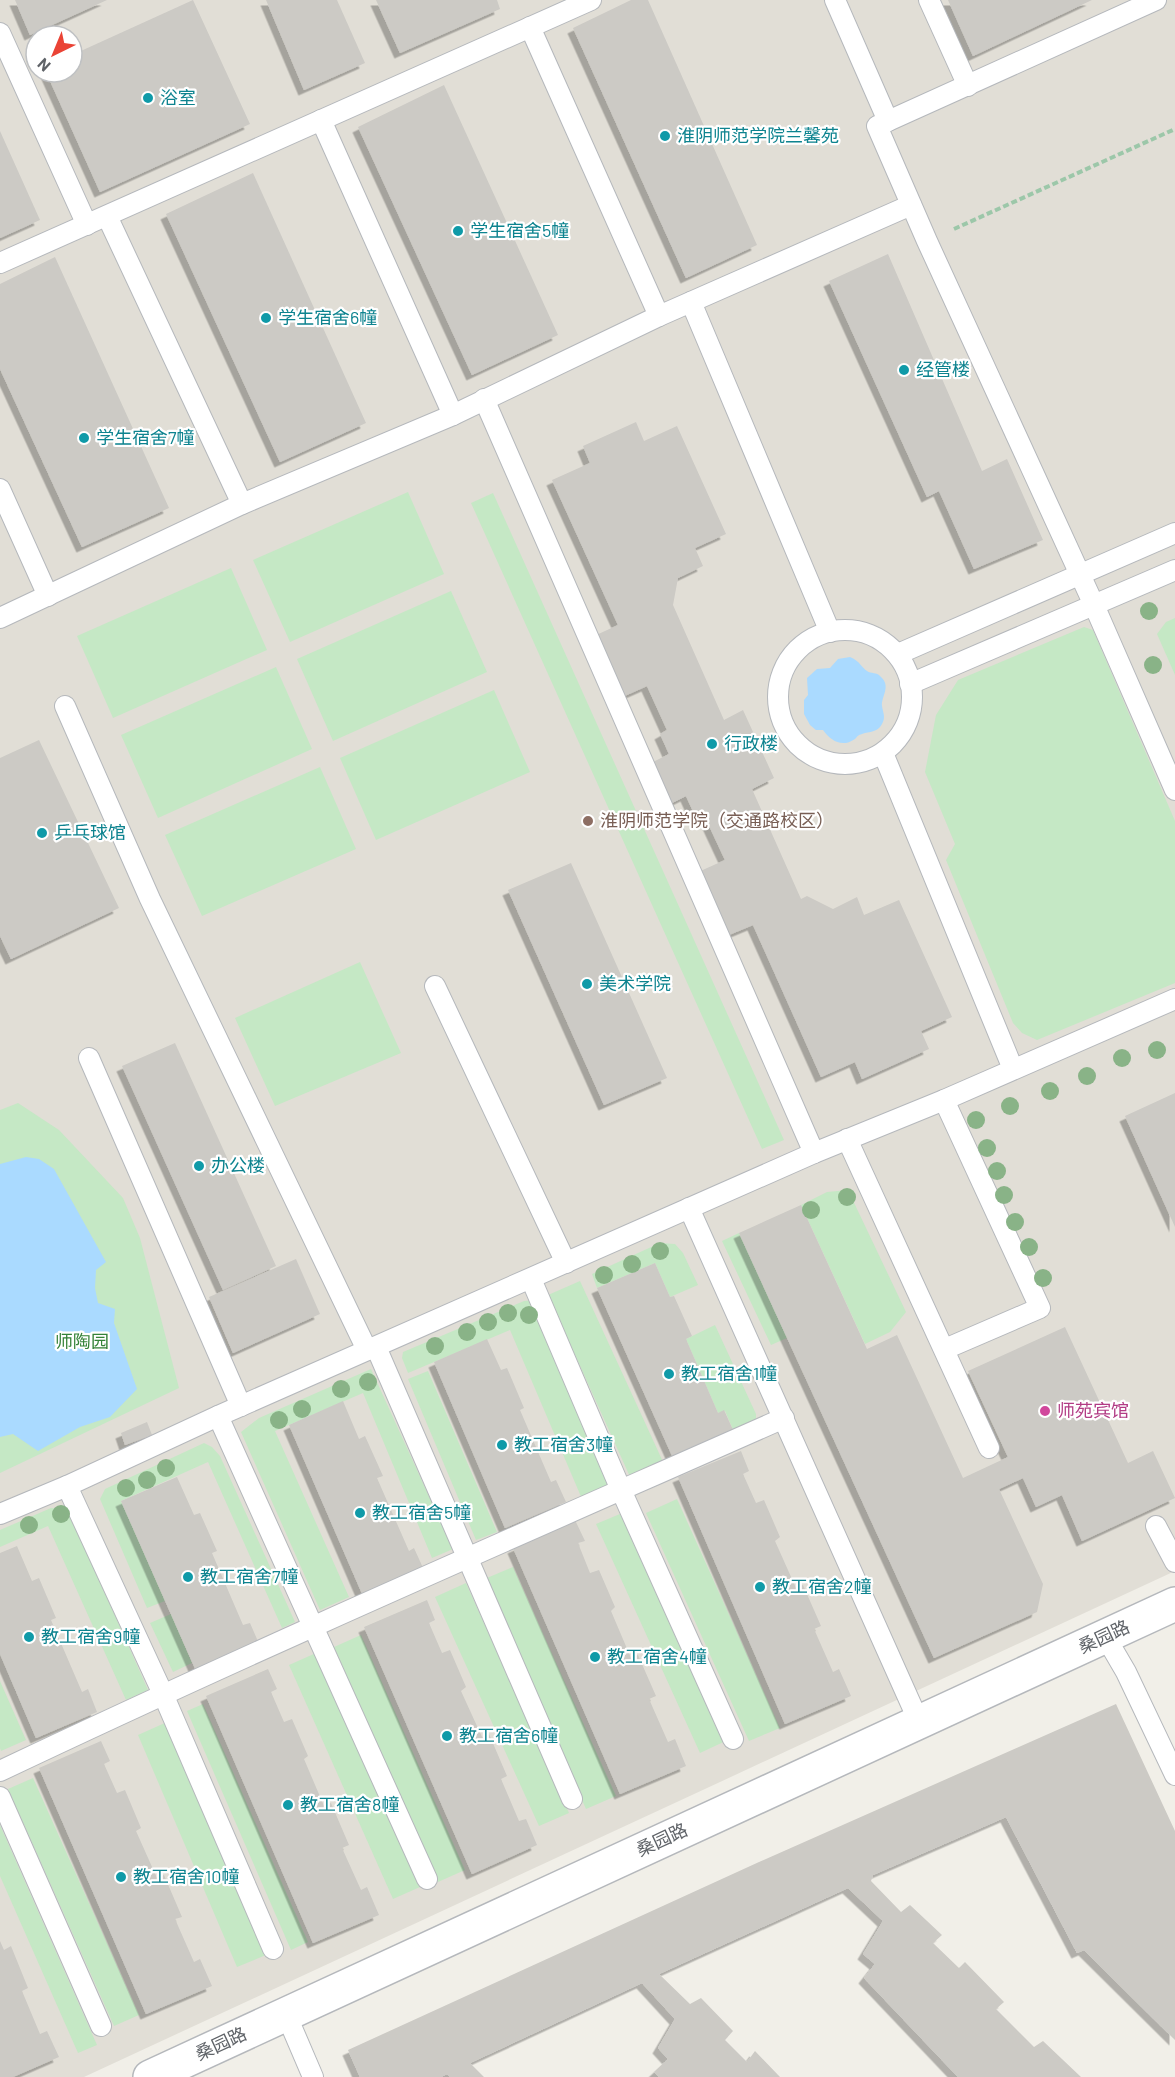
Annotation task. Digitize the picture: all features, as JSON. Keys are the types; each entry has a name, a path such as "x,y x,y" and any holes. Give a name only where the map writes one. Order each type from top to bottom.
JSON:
{"street":[{"name":"桑园路","path":"150,2077 1175,1604"}],"lane":[{"path":"0,263 591,0"},
{"path":"835,0 888,121"},
{"path":"929,0 968,86"},
{"path":"1156,0 877,126 927,241 1081,575 1175,790"},
{"path":"531,27 659,315"},
{"path":"0,33 87,225"},
{"path":"321,120 453,415"},
{"path":"0,618 242,504 453,415 659,315 911,205"},
{"path":"107,216 242,504"},
{"path":"691,302 830,632"},
{"path":"484,399 814,1153"},
{"path":"0,489 48,596"},
{"path":"898,654 1175,533"},
{"path":"910,684 1175,570"},
{"path":"858,631 878,638 898,654 907,672 912,694 910,717 900,737 883,753 863,763 840,765 818,760 798,747 784,729 778,708 777,687 784,666 797,648 815,636 830,632 858,631"},
{"path":"65,706 189,982 371,1349 467,1557 572,1799"},
{"path":"883,753 1013,1069"},
{"path":"435,986 566,1263"},
{"path":"0,1514 814,1153 944,1100 1175,999"},
{"path":"89,1058 241,1406"},
{"path":"944,1100 1041,1308 945,1349"},
{"path":"847,1139 989,1448"},
{"path":"689,1208 919,1722"},
{"path":"531,1279 621,1490 733,1739"},
{"path":"218,1416 427,1879"},
{"path":"0,1771 163,1694 467,1557 784,1418"},
{"path":"66,1486 163,1694 273,1948"},
{"path":"1156,1526 1175,1562"},
{"path":"1106,1636 1126,1672 1175,1775"},
{"path":"0,1797 101,2025"},
{"path":"286,2014 313,2077"}],"path":[{"path":"927,241 1175,129"}],"shaded area":[{"name":"淮阴师范学院（交通路校区）","path":"0,0 1175,0 1175,1571 84,2077 0,2077"}],"green space":[{"path":"408,492 444,574 290,642 253,560"},
{"path":"493,493 784,1140 762,1149 471,503"},
{"path":"231,568 267,650 113,718 77,636"},
{"path":"451,591 487,672 333,741 297,659"},
{"path":"1175,618 1175,675 1157,634 1166,622"},
{"path":"1084,627 1093,630 1175,821 1175,983 1037,1040 1022,1033 1013,1023 946,860 955,844 925,772 936,715 958,680"},
{"path":"276,667 312,749 158,818 121,735"},
{"path":"494,690 530,772 376,840 340,758"},
{"path":"320,767 356,849 202,916 165,835"},
{"path":"360,962 401,1053 275,1106 235,1018"},
{"name":"师陶园","path":"18,1103 59,1130 123,1198 140,1238 179,1388 0,1473 0,1110"},
{"path":"848,1190 906,1312 890,1332 865,1344 801,1205 827,1192"},
{"path":"739,1233 787,1338 771,1345 722,1241"},
{"path":"660,1243 675,1244 683,1253 698,1285 670,1297 655,1263 597,1288 592,1274"},
{"path":"580,1281 664,1464 631,1479 548,1295"},
{"path":"534,1300 614,1487 582,1499 510,1330 408,1373 402,1358 403,1352 524,1301"},
{"path":"715,1325 756,1414 756,1423 734,1432 725,1411 718,1413 686,1339"},
{"path":"371,1369 453,1549 432,1558 363,1393 275,1431 349,1597 320,1610 241,1432 259,1418"},
{"path":"428,1371 497,1532 476,1540 408,1379"},
{"path":"204,1443 212,1447 220,1456 295,1622 282,1628 208,1462 121,1501 165,1601 147,1608 100,1499 105,1489"},
{"path":"677,1499 780,1728 749,1741 646,1513"},
{"path":"51,1508 62,1509 70,1514 148,1690 126,1700 48,1526 0,1547 0,1530"},
{"path":"627,1511 730,1739 700,1753 596,1524"},
{"path":"513,1567 616,1796 586,1809 482,1580"},
{"path":"466,1583 569,1813 539,1826 435,1597"},
{"path":"171,1614 192,1663 173,1672 150,1623"},
{"path":"361,1635 465,1870 438,1882 334,1647"},
{"path":"316,1653 420,1887 393,1899 289,1665"},
{"path":"0,1681 26,1740 1,1751 0,1748"},
{"path":"203,1704 308,1942 291,1950 187,1711"},
{"path":"167,1722 266,1955 237,1967 138,1735"},
{"path":"33,1778 139,2015 114,2026 8,1789"},
{"path":"0,1825 97,2045 78,2053 0,1876"}],"water":[{"path":"850,657 883,680 886,687 882,702 884,719 876,730 860,735 850,742 841,743 833,740 823,730 816,730 810,725 804,714 804,700 808,695 807,678 817,669 830,668 838,659"},
{"name":"师陶园","path":"26,1157 39,1159 54,1169 106,1262 96,1270 95,1288 98,1303 115,1309 114,1323 137,1389 110,1417 80,1427 38,1451 13,1434 0,1437 0,1164"}],"building":[{"path":"15,0 107,0 54,24 25,24"},
{"name":"浴室","path":"193,0 250,124 100,192 51,84 84,84 84,50"},
{"path":"266,0 337,0 365,63 304,90"},
{"path":"376,0 497,0 500,9 400,53"},
{"name":"淮阴师范学院兰馨苑","path":"631,0 648,0 757,245 686,278 573,28"},
{"path":"948,0 1092,0 973,56"},
{"name":"学生宿舍5幢","path":"444,85 558,335 472,375 358,127"},
{"path":"0,131 40,220 0,238"},
{"name":"学生宿舍6幢","path":"253,173 366,423 280,462 166,214"},
{"name":"经管楼","path":"888,254 982,471 1007,459 1043,540 974,569 939,491 927,497 829,281"},
{"name":"学生宿舍7幢","path":"55,257 169,508 82,547 0,369 0,284"},
{"name":"行政楼","path":"636,422 644,441 677,426 726,534 695,548 703,566 678,578 673,605 724,720 743,710 774,778 752,789 801,899 807,896 833,909 857,897 864,915 899,900 952,1017 921,1031 929,1049 862,1079 855,1062 821,1077 753,925 724,937 696,873 725,860 704,815 696,818 686,796 664,807 645,766 669,754 660,734 667,730 647,686 620,698 592,637 618,625 552,480 590,463 583,446"},
{"name":"乒乓球馆","path":"39,740 119,908 11,959 0,936 0,758"},
{"name":"美术学院","path":"571,863 667,1078 604,1105 508,890"},
{"name":"办公楼","path":"175,1043 276,1266 223,1290 122,1066"},
{"path":"1175,1093 1175,1227 1125,1116"},
{"name":"师苑宾馆","path":"801,1205 867,1349 897,1335 963,1478 1008,1457 968,1371 1065,1327 1128,1463 1153,1451 1175,1498 1082,1541 1062,1495 1036,1507 1023,1478 999,1489 1043,1584 1037,1612 934,1658 739,1233"},
{"path":"296,1259 320,1314 233,1353 209,1297"},
{"name":"教工宿舍1幢","path":"655,1263 670,1297 674,1296 692,1336 686,1339 718,1413 724,1410 734,1432 673,1458 597,1288"},
{"name":"教工宿舍3幢","path":"487,1339 501,1370 507,1368 524,1408 520,1410 551,1482 556,1480 566,1502 505,1528 434,1362"},
{"name":"教工宿舍5幢","path":"343,1401 359,1439 365,1436 383,1476 377,1478 409,1551 414,1548 424,1570 363,1596 289,1425"},
{"path":"147,1422 152,1435 125,1445 121,1433"},
{"name":"教工宿舍2幢","path":"741,1451 749,1471 743,1474 756,1503 764,1500 780,1537 775,1541 796,1588 803,1585 821,1626 814,1629 833,1672 839,1669 851,1696 785,1724 678,1477"},
{"name":"教工宿舍7幢","path":"177,1477 194,1515 200,1513 217,1551 212,1553 243,1625 250,1623 260,1646 197,1673 121,1501"},
{"name":"教工宿舍4幢","path":"575,1520 585,1541 578,1543 590,1573 599,1570 615,1607 611,1611 631,1658 638,1655 656,1696 649,1699 668,1742 675,1739 686,1766 620,1794 513,1548"},
{"name":"教工宿舍9幢","path":"17,1546 32,1581 39,1578 56,1618 51,1620 82,1692 88,1689 97,1712 36,1738 0,1654 0,1553"},
{"name":"教工宿舍6幢","path":"427,1600 435,1620 429,1623 442,1653 450,1650 466,1687 461,1691 482,1737 489,1734 507,1776 501,1779 519,1821 526,1819 537,1845 472,1874 364,1627"},
{"name":"教工宿舍8幢","path":"268,1669 277,1689 271,1692 284,1722 292,1719 308,1756 304,1759 324,1806 331,1803 349,1845 342,1848 361,1890 367,1887 379,1915 313,1943 206,1696"},
{"path":"1116,1704 1175,1831 1175,2040 1084,1950 1077,1953 1006,1817 873,1875 871,1881 901,1912 910,1905 942,1935 933,1943 959,1968 965,1962 1004,2002 996,2009 1034,2047 1043,2041 1081,2077 958,2077 864,1978 875,1964 863,1954 883,1921 848,1888 659,1974 690,2004 701,1998 733,2031 725,2040 747,2062 755,2051 780,2077 659,2077 654,2072 668,2059 658,2048 675,2019 642,1983 470,2063 484,2077 450,2077 447,2074 441,2077 360,2077 348,2050 759,1862"},
{"name":"教工宿舍10幢","path":"101,1741 110,1761 104,1764 117,1793 125,1790 141,1828 136,1831 157,1878 164,1875 182,1917 175,1919 194,1962 200,1959 212,1986 146,2014 39,1768"},
{"path":"0,1941 4,1950 11,1946 28,1988 22,1991 40,2034 47,2031 59,2057 13,2077 0,2077"}],"place":[{"name":"浴室","path":"148,98"},
{"name":"淮阴师范学院兰馨苑","path":"665,136"},
{"name":"学生宿舍5幢","path":"458,231"},
{"name":"学生宿舍6幢","path":"266,318"},
{"name":"经管楼","path":"904,370"},
{"name":"学生宿舍7幢","path":"84,438"},
{"name":"行政楼","path":"712,744"},
{"name":"淮阴师范学院（交通路校区）","path":"588,821"},
{"name":"乒乓球馆","path":"42,833"},
{"name":"美术学院","path":"587,984"},
{"name":"办公楼","path":"199,1166"},
{"name":"教工宿舍1幢","path":"669,1374"},
{"name":"师苑宾馆","path":"1045,1411"},
{"name":"教工宿舍3幢","path":"502,1445"},
{"name":"教工宿舍5幢","path":"360,1513"},
{"name":"教工宿舍7幢","path":"188,1577"},
{"name":"教工宿舍2幢","path":"760,1587"},
{"name":"教工宿舍9幢","path":"29,1637"},
{"name":"教工宿舍4幢","path":"595,1657"},
{"name":"教工宿舍6幢","path":"447,1736"},
{"name":"教工宿舍8幢","path":"288,1805"},
{"name":"教工宿舍10幢","path":"121,1877"}]}
